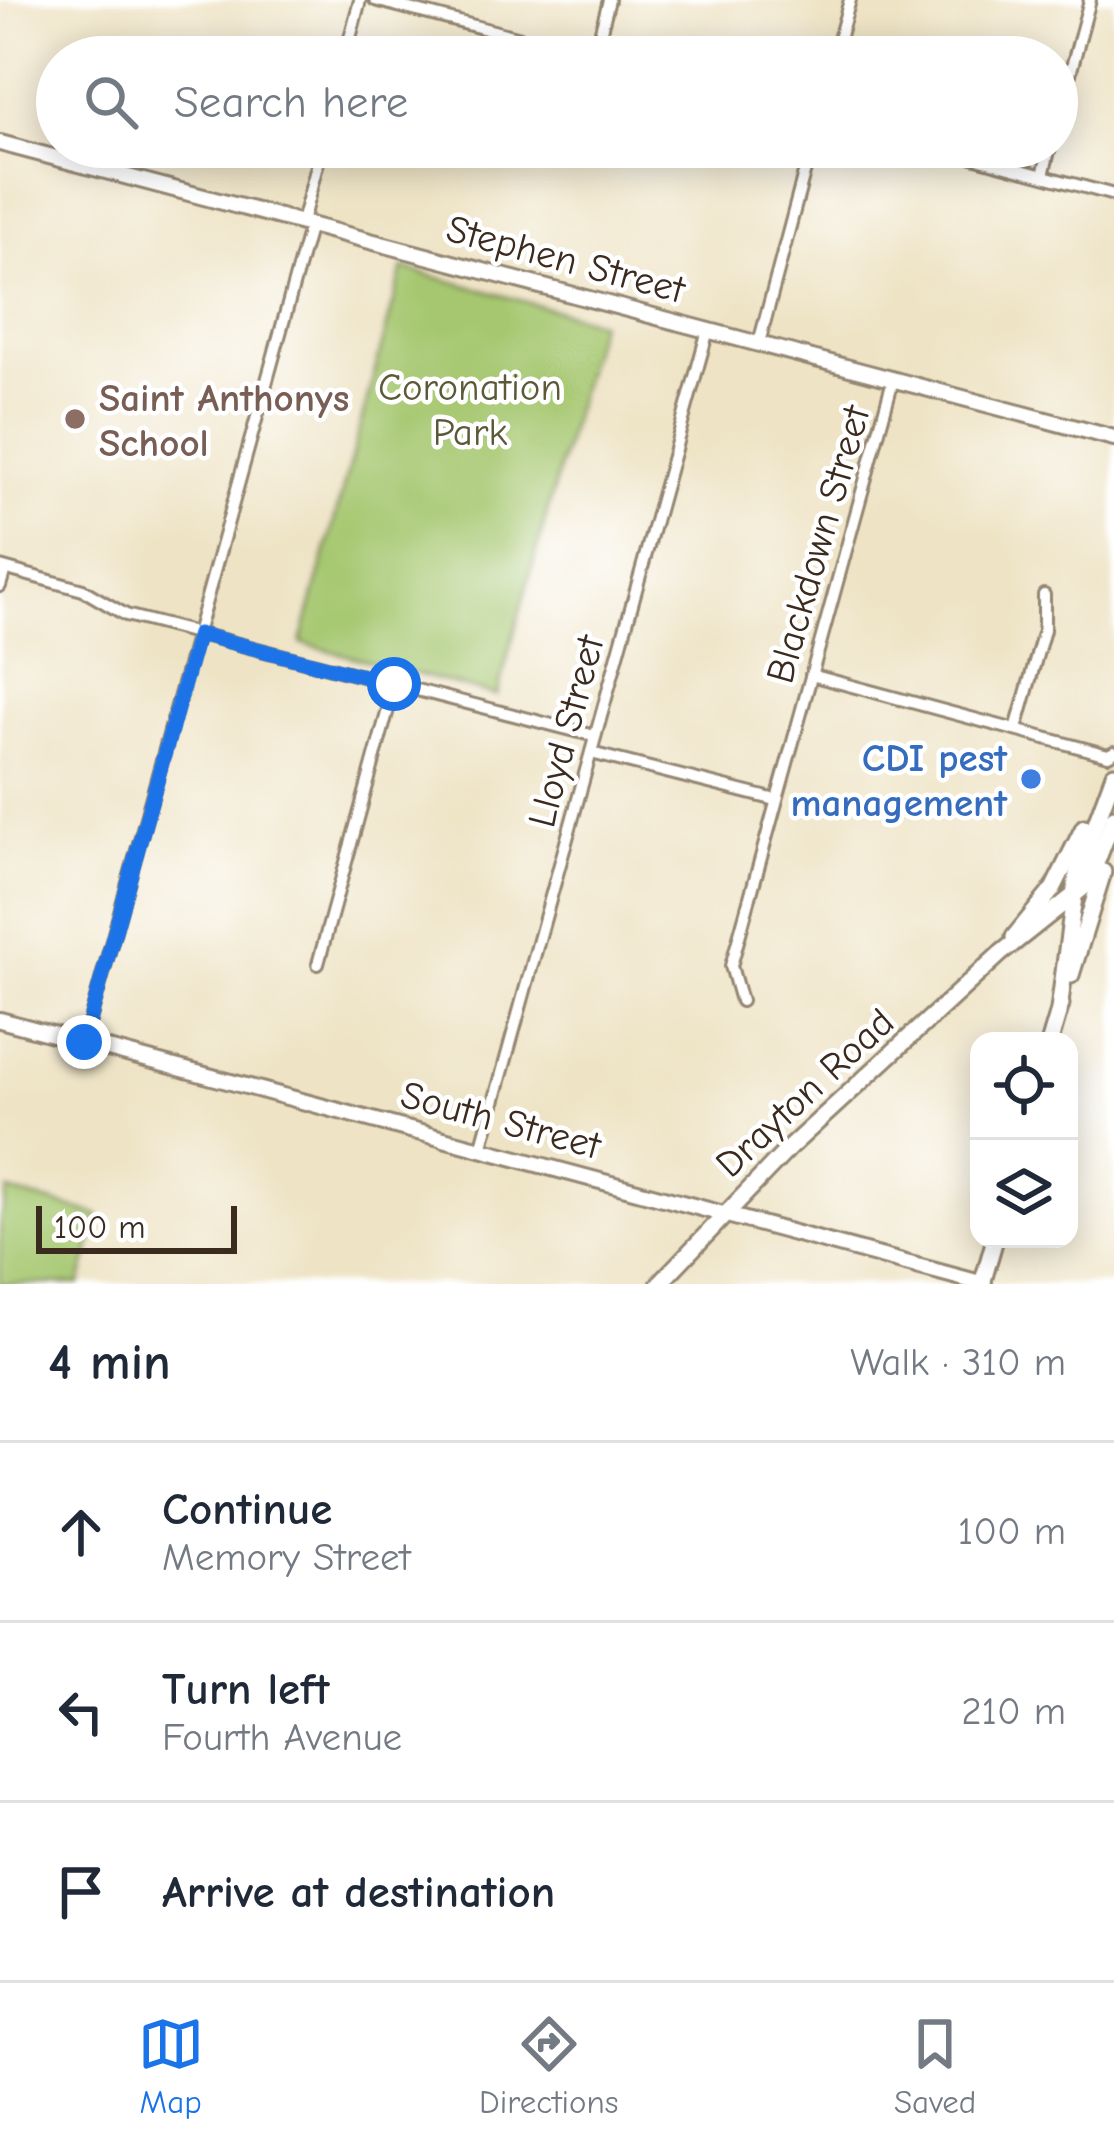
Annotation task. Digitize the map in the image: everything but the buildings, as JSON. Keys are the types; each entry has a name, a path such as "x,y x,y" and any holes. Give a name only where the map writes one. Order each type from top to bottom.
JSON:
{"main road":[{"path":"1000,954 1053,889 1112,778"},
{"path":"1059,1010 1075,896 1098,807"},
{"path":"1000,954 1075,896 1095,872 1114,817"},
{"path":"1053,1032 1114,830"},
{"name":"Drayton Road","path":"659,1284 725,1213 1000,954"},
{"path":"983,1284 993,1248"}],"street":[{"path":"351,36 360,0"},
{"path":"375,0 513,36"},
{"path":"600,36 609,0"},
{"path":"840,36 850,0"},
{"path":"1078,44 1090,0"},
{"name":"Stephen Street","path":"0,143 36,153"},
{"name":"Stephen Street","path":"94,168 1114,438"},
{"path":"84,1042 198,634 318,168"},
{"path":"759,343 805,168"},
{"path":"1016,168 1114,195"},
{"path":"1043,175 1045,168"},
{"name":"Lloyd Street","path":"481,1149 708,330"},
{"name":"Blackdown Street","path":"741,1001 731,966 893,380"},
{"path":"0,586 2,568 83,590 126,615 595,736"},
{"path":"1016,729 1044,630 1044,595"},
{"path":"811,675 1111,753 1112,778"},
{"path":"318,964 394,684"},
{"path":"590,752 776,800"},
{"name":"South Street","path":"0,1020 983,1284"}],"green space":[{"name":"Coronation Park","path":"403,268 599,322 497,696 301,643"},
{"path":"8,1191 99,1215 80,1284 0,1284 0,1219"}],"place":[{"name":"Saint Anthonys School","path":"75,419"},
{"name":"CDI pest management","path":"1031,779"}],"route":[{"path":"84,1042 198,634 394,684"}]}
